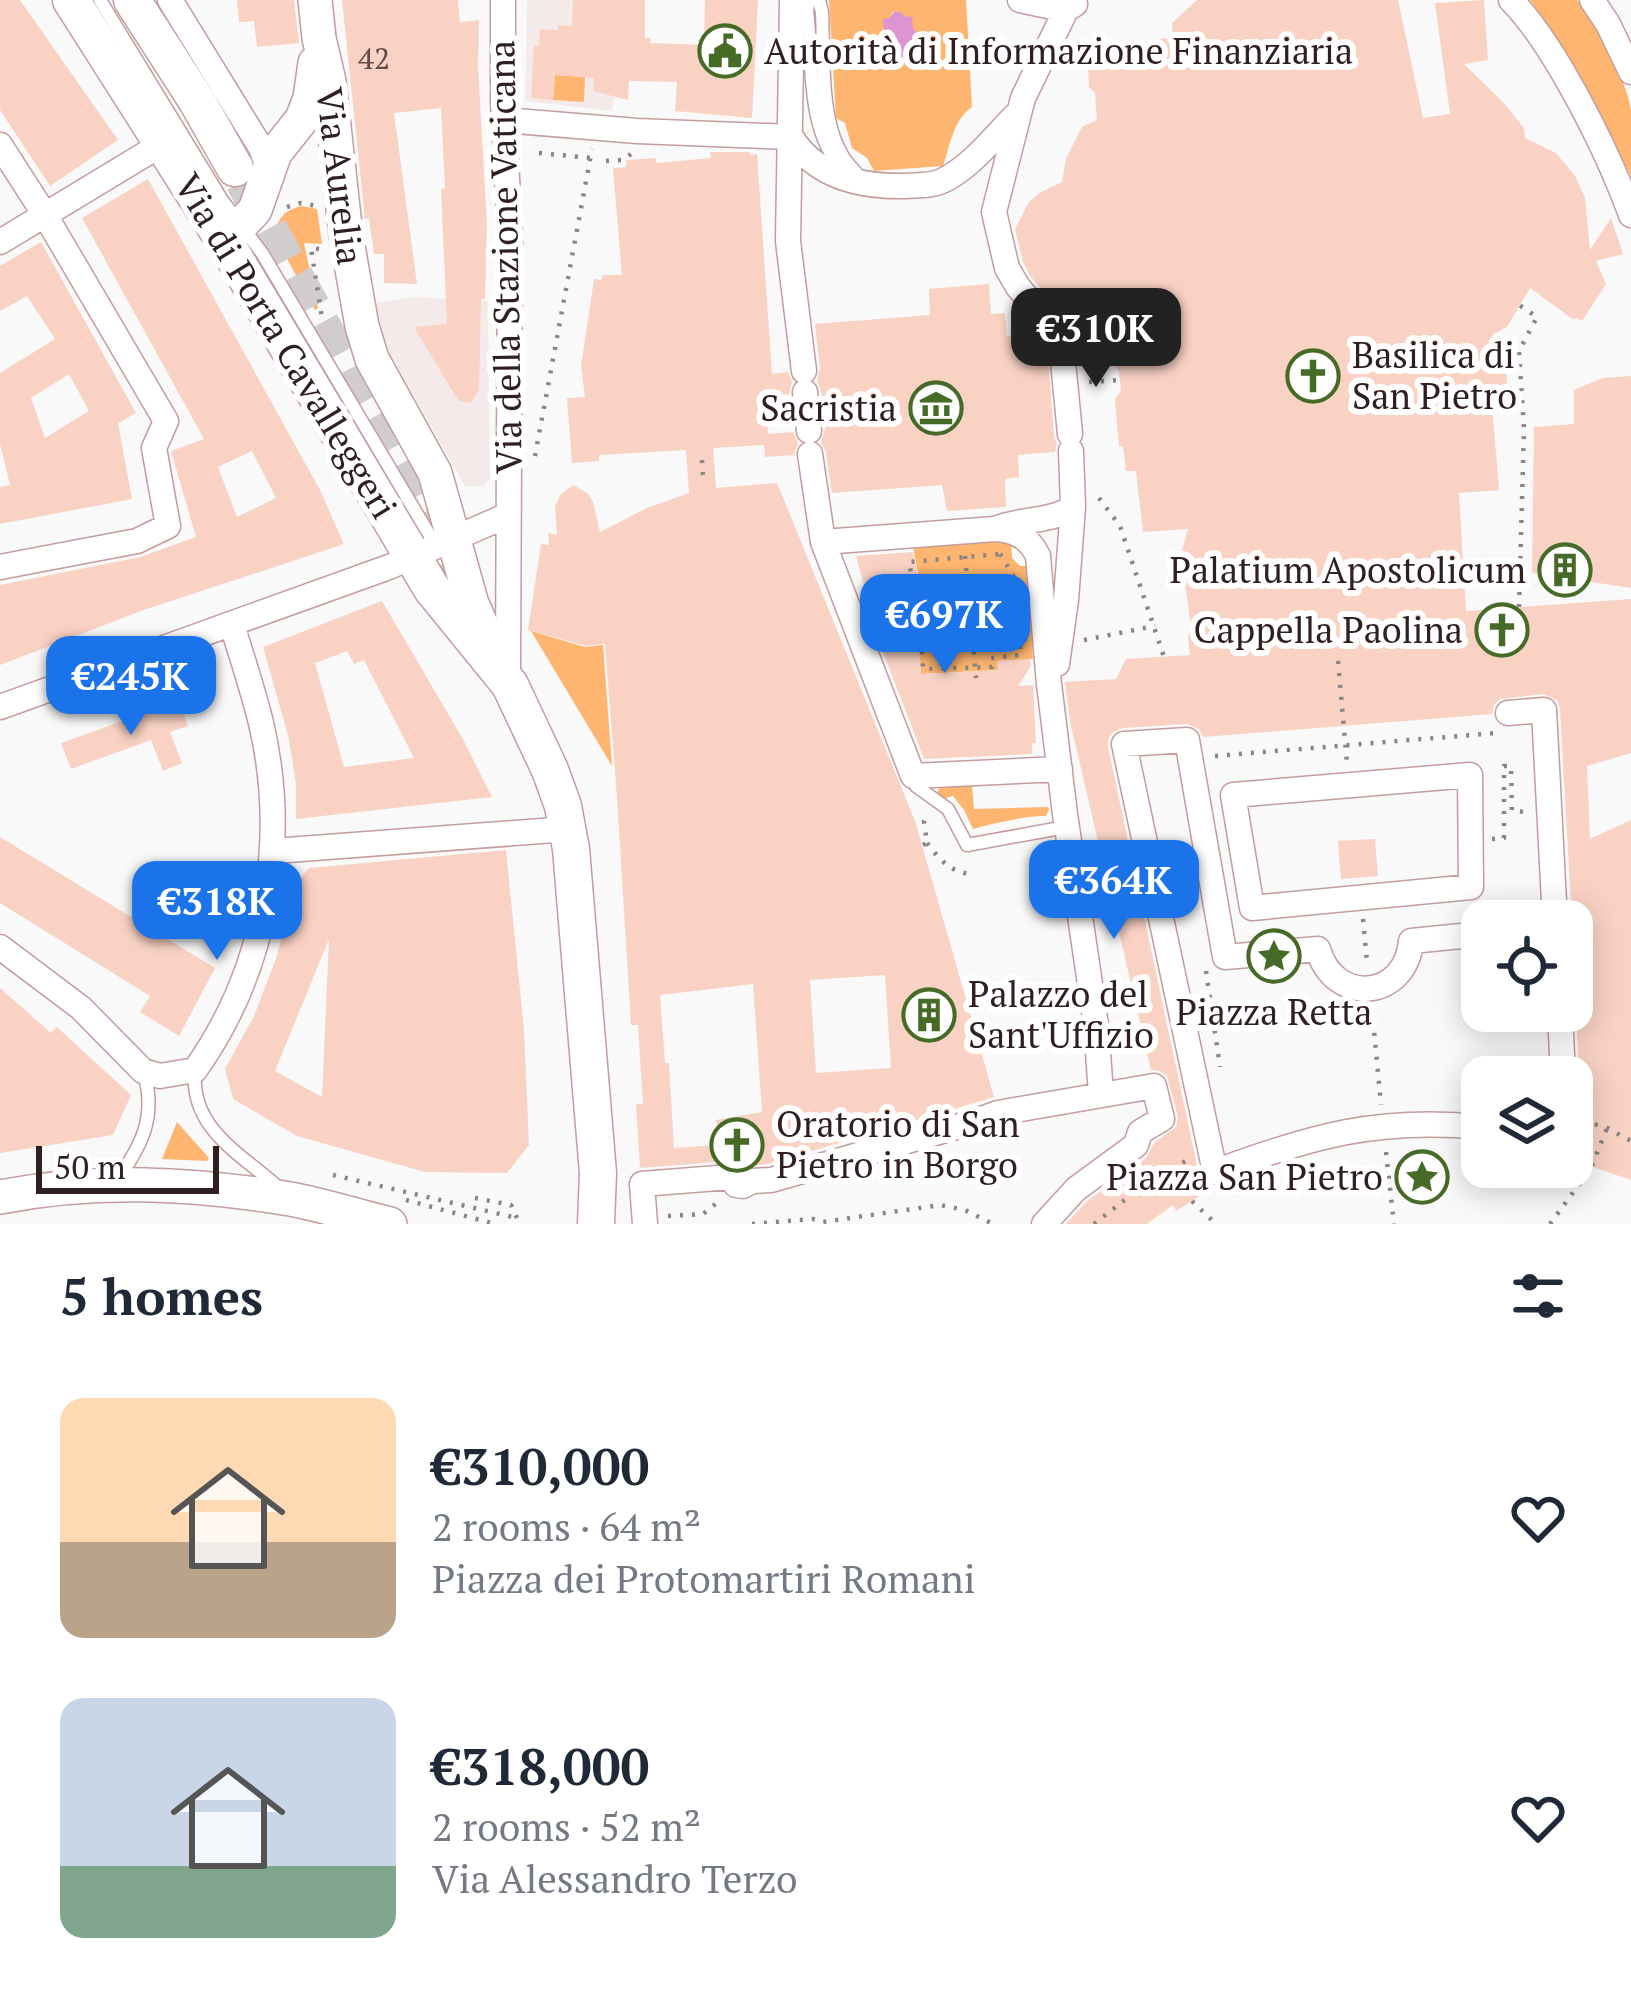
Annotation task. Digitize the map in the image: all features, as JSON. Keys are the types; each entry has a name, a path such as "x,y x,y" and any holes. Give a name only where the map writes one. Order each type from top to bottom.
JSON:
{"main road":[{"name":"Via di Porta Cavalleggeri","path":"71,0 162,143 233,233 436,548 432,589 510,686 550,770 568,829 598,1173 596,1224"},
{"name":"Via di Porta Cavalleggeri","path":"132,0 196,100 252,168"}],"street":[{"path":"170,0 261,148 252,168 261,200 233,233"},
{"name":"Via Aurelia","path":"315,0 358,304 369,351"},
{"name":"Via della Stazione Vaticana","path":"502,0 503,120 510,200 506,635 510,686"},
{"path":"792,0 788,241 823,542 913,776 1060,769"},
{"path":"1020,0 1071,3 1018,112 994,212 1007,268 1054,325 1066,383 1073,495 1060,644 1049,684"},
{"path":"1511,0 1570,87 1631,215"},
{"path":"1592,0 1631,72"},
{"path":"252,168 296,128 310,98 319,38"},
{"path":"791,137 815,164 860,183 878,187 937,184 957,172 1018,112"},
{"path":"503,120 791,137"},
{"path":"296,128 322,136 338,172"},
{"path":"0,242 162,143"},
{"path":"0,146 166,421 154,448 168,526 137,541 0,567"},
{"name":"Via di Porta Cavalleggeri","path":"369,351 430,461 436,548 467,585 510,686"},
{"path":"994,529 1062,515 1073,495"},
{"name":"Via della Stazione Vaticana","path":"0,707 436,548 508,515"},
{"path":"823,542 994,529 1021,536 1038,556 1049,684 1102,1094"},
{"path":"0,947 81,1008 143,1071 160,1076 195,1070 225,1020 250,959 274,851 263,736 232,625"},
{"path":"1504,723 1544,710 1554,900"},
{"path":"1461,936 1411,941 1401,970 1390,981 1370,988 1353,987 1332,976 1318,949 1225,957 1187,740 1124,744 1215,1172 1306,1140 1383,1126 1461,1126"},
{"path":"1470,775 1472,887 1361,896 1252,908 1233,795 1470,775"},
{"path":"274,851 568,829"},
{"path":"645,1224 642,1184 730,1178 746,1186 752,1180 770,1180 998,1113 1154,1085 1162,1119 1140,1132 1136,1145 1076,1189 1044,1224"},
{"path":"0,1196 115,1183 408,1208"}],"lane":[{"name":"Via di Porta Cavalleggeri","path":"100,0 222,200 233,233"},
{"path":"808,0 820,133 833,159 860,183"},
{"path":"819,0 833,135 860,183"},
{"path":"913,776 916,786 955,818 967,845 1067,826"},
{"path":"195,1070 197,1103 208,1126 291,1200"},
{"path":"115,1183 137,1150 147,1124 149,1096 143,1071"}],"path":[{"path":"535,457 593,146 603,147"},
{"path":"539,154 591,158"},
{"path":"279,212 297,203 322,208"},
{"path":"324,332 311,248 325,249 326,243"},
{"path":"1519,305 1537,316 1519,351 1524,429 1519,607"},
{"path":"1066,383 1119,380"},
{"path":"702,460 703,476"},
{"path":"1073,495 1096,494 1120,526 1165,657"},
{"path":"1000,554 1012,575 1022,655 991,658 992,667 923,669 909,562 964,556 1000,554"},
{"path":"964,556 976,678"},
{"path":"919,616 1016,602"},
{"path":"1060,644 1154,626"},
{"path":"1338,661 1345,745"},
{"path":"1237,754 1504,723"},
{"path":"1495,838 1504,838 1504,766 1511,766 1512,811 1532,812"},
{"path":"932,797 924,820 925,844 956,871 972,874"},
{"path":"1361,896 1394,1224"},
{"path":"1593,1123 1631,1141"},
{"path":"1550,1224 1591,1168 1607,1128"},
{"path":"1094,1224 1145,1184 1210,1149"},
{"path":"333,1175 408,1208 454,1204 518,1218 511,1205 475,1198"},
{"path":"1192,1201 1216,1224"},
{"path":"692,1216 704,1214 718,1202"},
{"path":"452,1213 454,1204"},
{"path":"752,1224 813,1219 822,1223 940,1205 965,1210 993,1224"},
{"path":"494,1224 496,1215"}],"shaded area":[{"path":"527,0 622,0 612,111 525,101"},
{"path":"829,0 966,0 972,107 956,126 943,166 874,171 867,158 852,148 845,123 836,118","holes":["897,11 912,36 903,63 877,40"]},
{"path":"1530,0 1577,0 1602,38 1631,110 1631,176 1571,64"},
{"path":"895,11 912,16 919,35 915,56 900,64 887,58 886,46 877,40 884,31 883,19"},
{"path":"555,75 585,77 584,102 553,100"},
{"path":"302,206 317,209 322,244 304,243 315,310 274,235 283,216"},
{"path":"412,297 488,301 490,478 483,486 465,486 384,343 376,303"},
{"path":"1011,538 1012,558 1027,566 1033,659 998,661 998,670 921,674 917,612 925,610 913,547"},
{"path":"531,631 585,647 603,645 612,766"},
{"path":"972,785 974,809 1049,809 1046,816 973,829 953,796 943,799 937,793 940,787"},
{"path":"177,1122 209,1158 207,1161 162,1159"}],"building":[{"path":"0,0 20,0 118,140 50,186 0,110"},
{"path":"237,0 294,0 299,43 257,47 254,21 239,22"},
{"path":"342,0 458,0 460,22 479,20 487,224 479,390 471,403 456,397 414,327 447,324 441,108 394,113 417,284 384,283 384,254 374,254 369,218 365,219"},
{"path":"573,0 645,0 645,38 651,38 650,43 704,45 705,0 758,0 752,118 675,111 677,82 629,81 628,100 593,91 594,78 555,75 553,100 531,98 534,46 539,46 540,29 572,26"},
{"name":"Basilica di San Pietro","path":"1197,0 1398,0 1423,118 1450,114 1435,3 1484,0 1488,60 1464,64 1502,101 1524,128 1525,138 1556,153 1575,176 1585,198 1590,250 1611,218 1623,254 1596,261 1606,284 1582,321 1530,288 1507,327 1493,334 1495,365 1500,372 1506,371 1509,404 1492,406 1499,490 1459,493 1466,611 1631,599 1631,753 1587,766 1590,839 1631,820 1631,1180 1593,1167 1593,1056 1578,1056 1577,1032 1593,1032 1593,900 1571,900 1560,709 1557,700 1543,694 1500,699 1492,714 1203,737 1199,729 1187,724 1113,732 1108,747 1199,1175 1211,1189 1176,1211 1173,1205 1147,1224 1066,1224 1087,1201 1146,1158 1154,1143 1176,1127 1178,1117 1167,1076 1151,1070 1065,682 1116,679 1126,659 1190,655 1181,554 1188,529 1143,532 1136,471 1126,471 1123,446 1119,446 1115,399 1121,391 1119,371 1031,277 1015,229 1029,202 1062,182 1066,159 1082,127 1097,120 1095,93 1089,87 1087,43 1133,40 1133,44 1173,37 1172,23"},
{"path":"710,152 757,154 772,374 788,372 792,382 789,394 765,396 768,434 793,432 798,443 794,455 765,457 764,445 713,448 716,488 777,483 915,821 994,1097 768,1164 743,1167 729,1161 640,1168 636,1104 643,1104 638,1025 631,1025 605,644 586,646 528,630 541,544 549,545 548,533 557,535 555,507 561,494 574,485 588,494 600,532 689,493 686,450 599,455 599,461 572,463 567,398 585,397 581,366 594,279 622,275 613,168 626,167 626,160 656,158 656,163 711,158","holes":["885,975 891,1068 816,1073 810,980","753,984 762,1112 716,1120 720,1145 674,1148 660,995"]},
{"path":"148,179 320,490 344,544 141,611 0,665 0,585 140,557 196,537 171,451 204,439 82,218","holes":["252,451 276,498 237,517 218,467"]},
{"path":"41,242 136,413 118,423 132,499 0,524 0,487 10,485 0,444 0,373 55,339 27,296 0,311 0,266","holes":["69,374 89,411 45,438 31,398"]},
{"name":"Sacristia","path":"989,284 991,314 1005,313 1007,336 1037,334 1047,345 1055,452 1018,455 1019,477 1005,479 1006,507 947,511 942,485 832,493 821,442 825,429 815,324 930,315 929,289"},
{"path":"1631,376 1631,588 1532,573 1534,427 1574,424 1574,390 1603,378"},
{"path":"913,552 925,611 917,612 921,674 998,670 997,661 1030,659 1031,666 1018,686 1033,685 1036,743 1032,743 1032,754 924,759 882,649 856,556"},
{"path":"382,601 492,797 296,819 289,739 263,647","holes":["347,651 354,664 364,660 414,758 344,767 315,663"]},
{"path":"179,701 188,726 170,732 182,763 163,771 151,740 71,769 61,743"},
{"path":"0,837 215,968 179,1036 140,1012 150,996 0,903"},
{"path":"1375,839 1378,876 1341,879 1338,841"},
{"path":"506,850 524,1030 529,1145 507,1173 425,1172 297,1136 233,1099 225,1069 254,1016 277,956 294,886 309,868","holes":["329,939 322,1097 275,1071"]},
{"path":"0,988 51,1033 57,1027 131,1095 113,1135 0,1153"}],"tunnel":[{"path":"243,181 454,570"}],"place":[{"name":"Autorità di Informazione Finanziaria","path":"725,51"},
{"name":"Basilica di San Pietro","path":"1313,376"},
{"name":"Sacristia","path":"936,408"},
{"name":"Palatium Apostolicum","path":"1565,570"},
{"name":"Cappella Paolina","path":"1502,630"},
{"name":"Piazza Retta","path":"1274,956"},
{"name":"Palazzo del Sant'Uffizio","path":"929,1015"},
{"name":"Oratorio di San Pietro in Borgo","path":"737,1145"},
{"name":"Piazza San Pietro","path":"1422,1177"}]}
